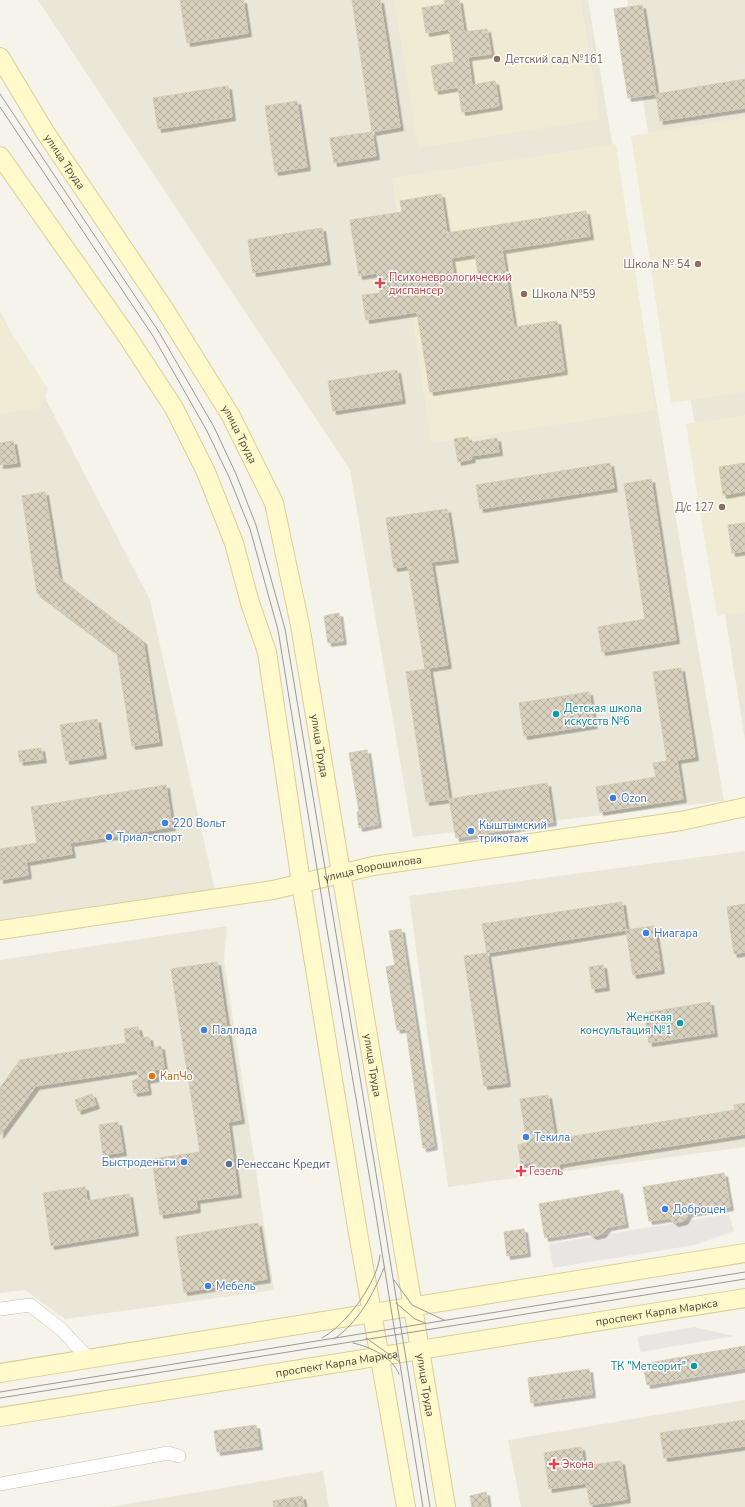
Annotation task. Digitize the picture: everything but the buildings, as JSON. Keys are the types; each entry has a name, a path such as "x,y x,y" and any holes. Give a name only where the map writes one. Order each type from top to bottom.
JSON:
{"main road":[{"name":"улица Труда","path":"0,57 45,132 163,307 231,416 274,503 300,625 446,1507"},
{"path":"0,156 124,333 174,408 206,472 234,543 250,603 267,652 301,883 372,1314 406,1507"},
{"name":"улица Ворошилова","path":"0,930 273,890 373,866 681,821 745,807"},
{"path":"0,1374 745,1253"},
{"name":"проспект Карла Маркса","path":"0,1416 745,1298"}],"street":[{"path":"0,1309 30,1305 61,1329 89,1359"},
{"path":"0,1484 168,1453 179,1456"}],"shaded area":[{"path":"38,0 588,0 724,801 413,837 350,470"},
{"name":"Детский сад №161","path":"394,0 581,0 600,119 418,148"},
{"path":"627,0 745,0 745,740"},
{"name":"Школа № 54","path":"745,117 745,392 671,403 631,136"},
{"name":"Школа №59","path":"616,144 656,410 431,443 392,178"},
{"path":"0,311 150,600 216,895 0,930"},
{"path":"0,316 48,389 40,408 0,414"},
{"name":"Д/с 127","path":"745,415 745,612 717,616 686,424"},
{"path":"745,851 745,1147 448,1187 409,896"},
{"path":"227,926 224,959 274,1290 65,1319 25,1290 0,1293 0,960"},
{"path":"729,1214 734,1231 695,1245 553,1268 549,1244"},
{"path":"694,1327 734,1336 641,1352 637,1337"},
{"path":"745,1400 745,1507 521,1507 508,1440"},
{"path":"323,1471 329,1507 109,1507"}],"tram line":[{"path":"0,94 159,332 214,427 236,474 256,525 285,629 430,1507"},
{"path":"0,107 153,336 207,431 229,477 250,529 278,630 327,930 375,1209 423,1507"},
{"path":"322,1338 341,1323 359,1302 373,1278 378,1266 380,1255"},
{"path":"334,1339 358,1316 375,1288 384,1268"},
{"path":"0,1392 745,1272"},
{"path":"0,1398 745,1279"},
{"path":"394,1280 412,1305 444,1320"},
{"path":"396,1303 415,1319 425,1323"},
{"path":"366,1338 400,1362"},
{"path":"353,1343 374,1350 386,1358 396,1368 399,1374"}],"place":[{"name":"Детский сад №161","path":"497,59"},
{"name":"Школа № 54","path":"698,264"},
{"name":"Психоневрологический диспансер","path":"380,283"},
{"name":"Школа №59","path":"524,294"},
{"name":"Д/с 127","path":"722,507"},
{"name":"Детская школа искусств №6","path":"556,714"},
{"name":"Ozon","path":"613,798"},
{"name":"220 Вольт","path":"165,823"},
{"name":"Кыштымский трикотаж","path":"471,831"},
{"name":"Триал-спорт","path":"109,837"},
{"name":"Ниагара","path":"646,933"},
{"name":"Женская консультация №1","path":"680,1023"},
{"name":"Паллада","path":"204,1030"},
{"name":"КапЧо","path":"152,1076"},
{"name":"Текила","path":"526,1137"},
{"name":"Быстроденьги","path":"184,1162"},
{"name":"Ренессанс Кредит","path":"229,1164"},
{"name":"Гезель","path":"521,1171"},
{"name":"Доброцен","path":"665,1209"},
{"name":"Мебель","path":"208,1286"},
{"name":"ТК \"Метеорит\"","path":"694,1366"},
{"name":"Экона","path":"554,1464"}]}
